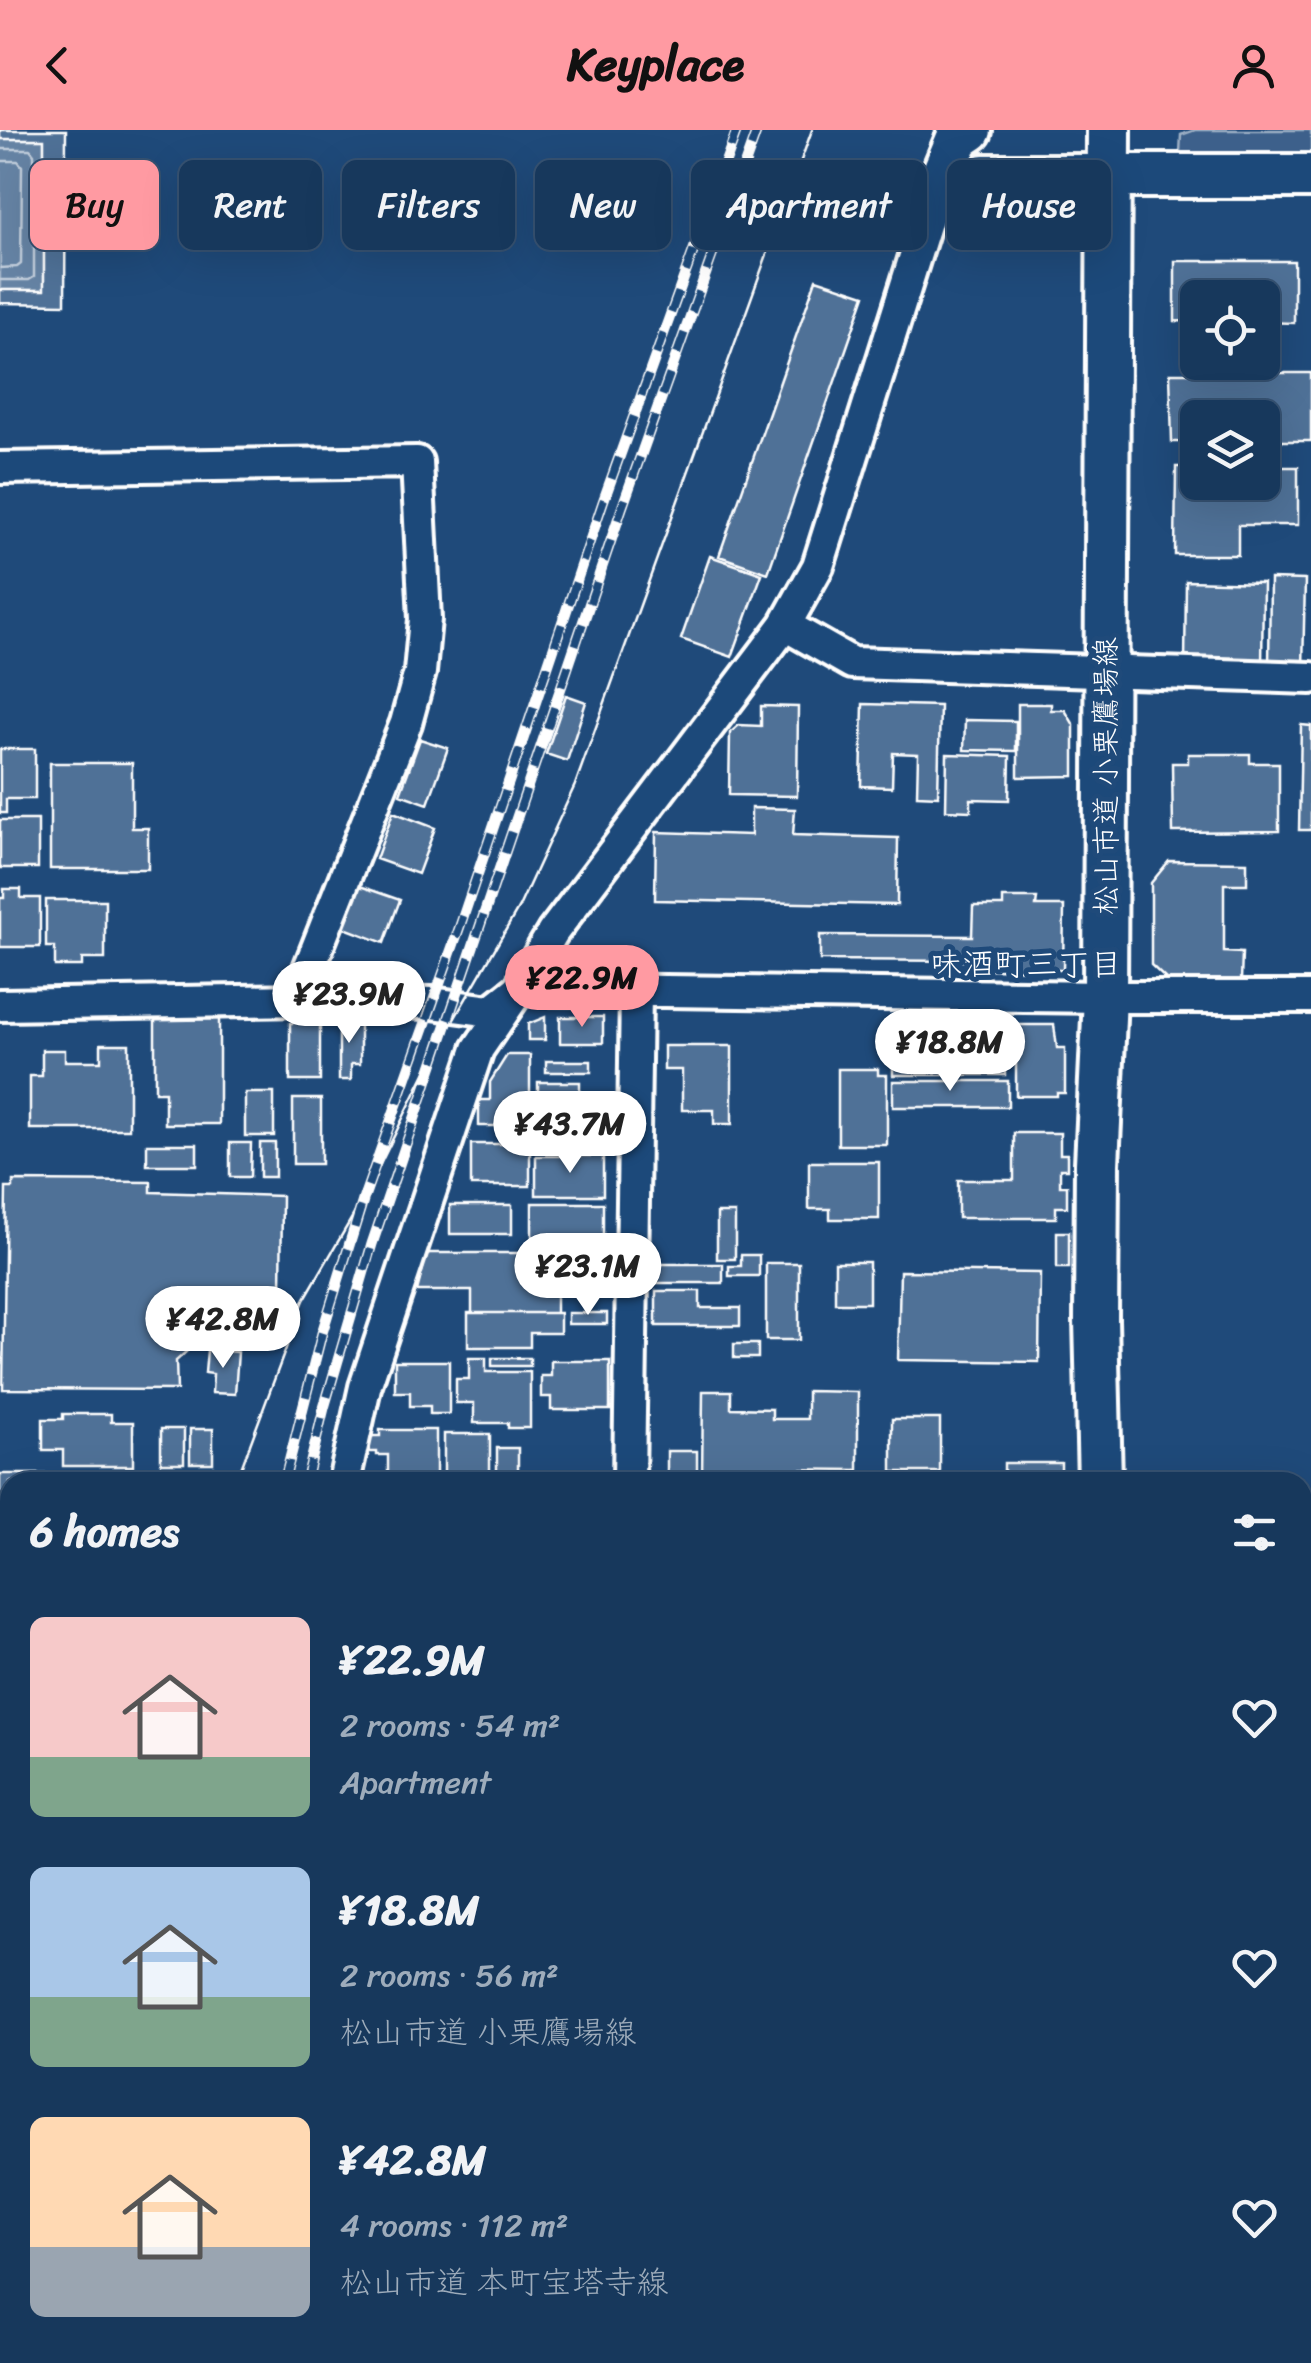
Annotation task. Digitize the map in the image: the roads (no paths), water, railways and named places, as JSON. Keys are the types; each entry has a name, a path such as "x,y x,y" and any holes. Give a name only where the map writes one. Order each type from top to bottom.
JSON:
{"street":[{"path":"346,1472 365,1387 478,1049 553,932 785,624 818,566 934,196 958,138 970,130"},
{"name":"松山市道 小栗鷹場線","path":"1109,130 1109,160"},
{"path":"1111,175 1311,176"},
{"path":"934,196 947,191"},
{"name":"松山市道 小栗鷹場線","path":"1100,1472 1096,1164 1105,996 1109,250"},
{"path":"0,468 417,462 425,619 420,672 406,723 306,976 305,1000"},
{"path":"785,624 852,662 1311,678"},
{"path":"0,1005 305,1000 432,1003 491,1011 519,989 1311,996"},
{"path":"628,1472 636,990"}],"water":[{"path":"0,139 44,139 44,160 30,160 30,250 44,250 44,290 0,290"}],"tram line":[{"path":"240,1472 304,1300 364,1197 438,1047 519,907 575,785 812,130"}],"railway":[{"path":"287,1472 322,1333 364,1197 603,502 737,130"},
{"path":"308,1472 372,1244 622,508 757,130"}],"district":[{"name":"味酒町三丁目","path":"1026,964"}]}
